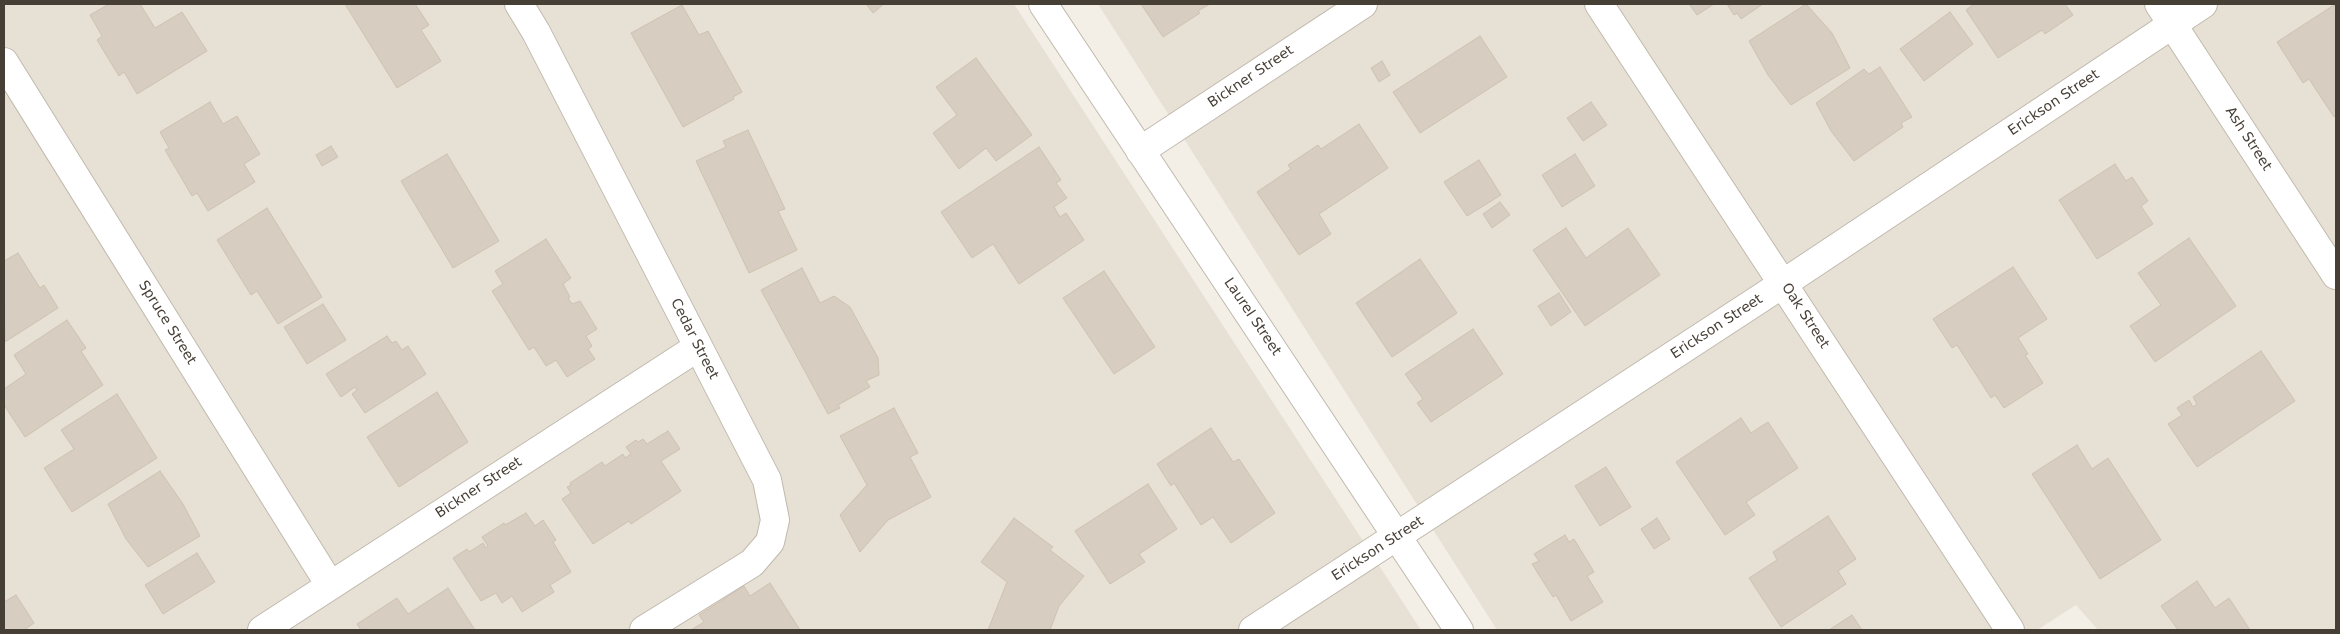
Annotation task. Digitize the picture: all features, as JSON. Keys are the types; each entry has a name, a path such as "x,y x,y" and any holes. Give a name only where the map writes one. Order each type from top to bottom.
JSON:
{"street":[{"name":"Cedar Street","path":"519,4 536,32 767,480 775,520 770,542 752,563 644,630"},
{"name":"Laurel Street","path":"1044,4 1459,630"},
{"name":"Bickner Street","path":"1140,151 1363,4"},
{"name":"Oak Street","path":"1599,4 1784,283 2010,630"},
{"name":"Erickson Street","path":"1253,630 1784,283 2166,14 2203,4"},
{"name":"Ash Street","path":"2166,14 2336,275"},
{"name":"Spruce Street","path":"4,62 330,584"},
{"name":"Bickner Street","path":"262,630 330,584 698,348"}],"shaded area":[{"path":"4,4 1014,4 1421,630 4,630"},
{"path":"1098,4 2336,4 2336,630 2098,630 2076,605 2037,630 1497,630"}],"building":[{"path":"109,4 140,4 155,28 182,12 207,51 137,94 124,72 119,76 97,40 102,36 90,15"},
{"path":"345,4 415,4 429,25 421,30 441,61 397,88"},
{"path":"866,4 884,4 873,13"},
{"path":"1141,4 1210,4 1198,11 1200,13 1163,37"},
{"path":"1689,4 1714,4 1697,15"},
{"path":"1727,4 1763,4 1741,19 1737,13 1734,15"},
{"path":"1806,4 1832,33 1850,68 1791,105 1768,75 1749,41"},
{"path":"1974,4 2065,4 2073,15 2045,34 2042,30 1998,58 1966,10"},
{"path":"682,5 699,35 708,31 742,92 733,97 734,99 683,127 631,33"},
{"path":"2334,5 2336,8 2336,116 2334,117 2309,79 2303,83 2277,42"},
{"path":"1950,12 1973,44 1924,81 1900,49"},
{"path":"1480,36 1507,77 1420,133 1393,92"},
{"path":"976,58 1032,135 996,161 986,148 959,169 933,133 957,115 936,87"},
{"path":"1382,61 1390,75 1379,82 1371,68"},
{"path":"1880,67 1912,117 1901,123 1903,127 1854,161 1831,131 1816,103 1864,69 1869,74"},
{"path":"210,102 223,124 237,116 260,154 244,164 255,182 208,211 197,193 192,196 165,150 169,148 160,132"},
{"path":"1591,102 1607,125 1583,141 1567,118"},
{"path":"1359,124 1388,168 1319,214 1331,234 1299,255 1257,192 1291,169 1288,165 1318,145 1321,149"},
{"path":"748,130 785,209 778,211 797,250 749,273 696,161 726,147 723,141"},
{"path":"331,146 338,157 322,166 316,155"},
{"path":"1039,147 1061,180 1056,183 1067,198 1054,207 1060,217 1066,213 1084,240 1019,284 993,244 972,258 941,212"},
{"path":"447,154 499,241 453,268 401,181"},
{"path":"1575,154 1595,186 1562,207 1542,175"},
{"path":"1479,160 1501,195 1467,216 1444,182"},
{"path":"2115,164 2126,181 2132,177 2148,201 2141,206 2153,224 2097,259 2059,200"},
{"path":"1500,202 1510,215 1492,228 1483,214"},
{"path":"267,208 322,297 278,324 257,291 251,295 217,240"},
{"path":"1566,228 1586,258 1628,228 1660,275 1585,326 1533,250"},
{"path":"2189,238 2236,306 2155,362 2130,326 2161,305 2138,273"},
{"path":"546,239 571,278 563,284 570,297 568,298 572,304 580,301 597,329 586,336 592,346 588,349 595,359 567,377 556,360 546,366 534,347 529,350 492,291 503,284 495,271"},
{"path":"18,253 40,288 44,285 58,308 5,342 4,261"},
{"path":"1420,259 1457,313 1392,357 1356,303"},
{"path":"2013,267 2047,319 2018,338 2028,354 2025,355 2043,383 2004,408 1995,395 1991,398 1957,345 1952,348 1933,319"},
{"path":"802,268 820,303 834,296 850,307 878,358 879,375 866,381 870,387 838,405 840,408 828,414 761,290"},
{"path":"1104,271 1155,347 1114,374 1063,298"},
{"path":"1559,293 1571,312 1551,326 1538,306"},
{"path":"323,304 346,340 307,364 284,327"},
{"path":"67,320 86,348 81,351 103,385 25,437 4,405 4,389 26,374 14,355"},
{"path":"1473,329 1503,374 1431,422 1417,403 1423,399 1405,374"},
{"path":"387,336 392,343 396,341 402,350 408,346 426,374 365,413 352,394 357,390 355,387 341,397 326,374"},
{"path":"2261,351 2295,401 2197,467 2168,424 2182,415 2177,408 2189,400 2193,407 2197,404 2193,397"},
{"path":"437,392 468,442 399,487 367,437"},
{"path":"117,394 157,458 72,512 44,468 74,449 61,430"},
{"path":"894,408 918,453 910,457 931,497 888,520 860,552 840,515 867,485 840,436"},
{"path":"1741,418 1751,433 1768,422 1798,468 1746,502 1755,515 1725,535 1676,462"},
{"path":"1211,428 1233,462 1239,459 1275,513 1231,543 1213,517 1201,525 1174,483 1171,486 1157,464"},
{"path":"668,431 680,449 661,461 681,491 631,524 629,521 593,544 562,499 571,493 567,487 571,485 570,483 602,462 605,466 623,454 625,458 631,454 626,447 636,440 638,442 643,439 647,444"},
{"path":"2077,445 2092,469 2108,458 2161,540 2100,579 2032,474"},
{"path":"1606,467 1631,507 1600,526 1575,486"},
{"path":"160,471 183,504 200,536 148,567 126,539 108,504"},
{"path":"1148,484 1177,529 1139,554 1145,562 1110,584 1075,531"},
{"path":"526,513 535,526 543,520 556,540 553,542 571,572 550,585 554,592 522,612 512,596 502,603 496,593 481,601 453,558 467,549 469,552 483,543 486,548 488,546 482,537 504,523 505,525"},
{"path":"1828,516 1856,559 1838,571 1846,584 1781,627 1749,578 1777,560 1773,552"},
{"path":"1014,518 1053,547 1050,550 1084,576 1059,606 1050,630 988,630 1007,582 981,562"},
{"path":"1657,518 1670,539 1654,549 1641,529"},
{"path":"1565,535 1569,542 1574,539 1594,572 1587,576 1603,602 1571,621 1556,595 1553,597 1532,564 1539,561 1534,554"},
{"path":"197,553 215,582 163,614 145,585"},
{"path":"2197,581 2215,608 2229,598 2250,630 2178,630 2161,606"},
{"path":"770,583 800,630 691,630 704,622 699,615 744,586 750,596"},
{"path":"448,588 475,630 361,630 357,624 397,598 408,614"},
{"path":"16,595 34,623 24,630 4,630 4,602"},
{"path":"1852,615 1862,630 1829,630"}]}
